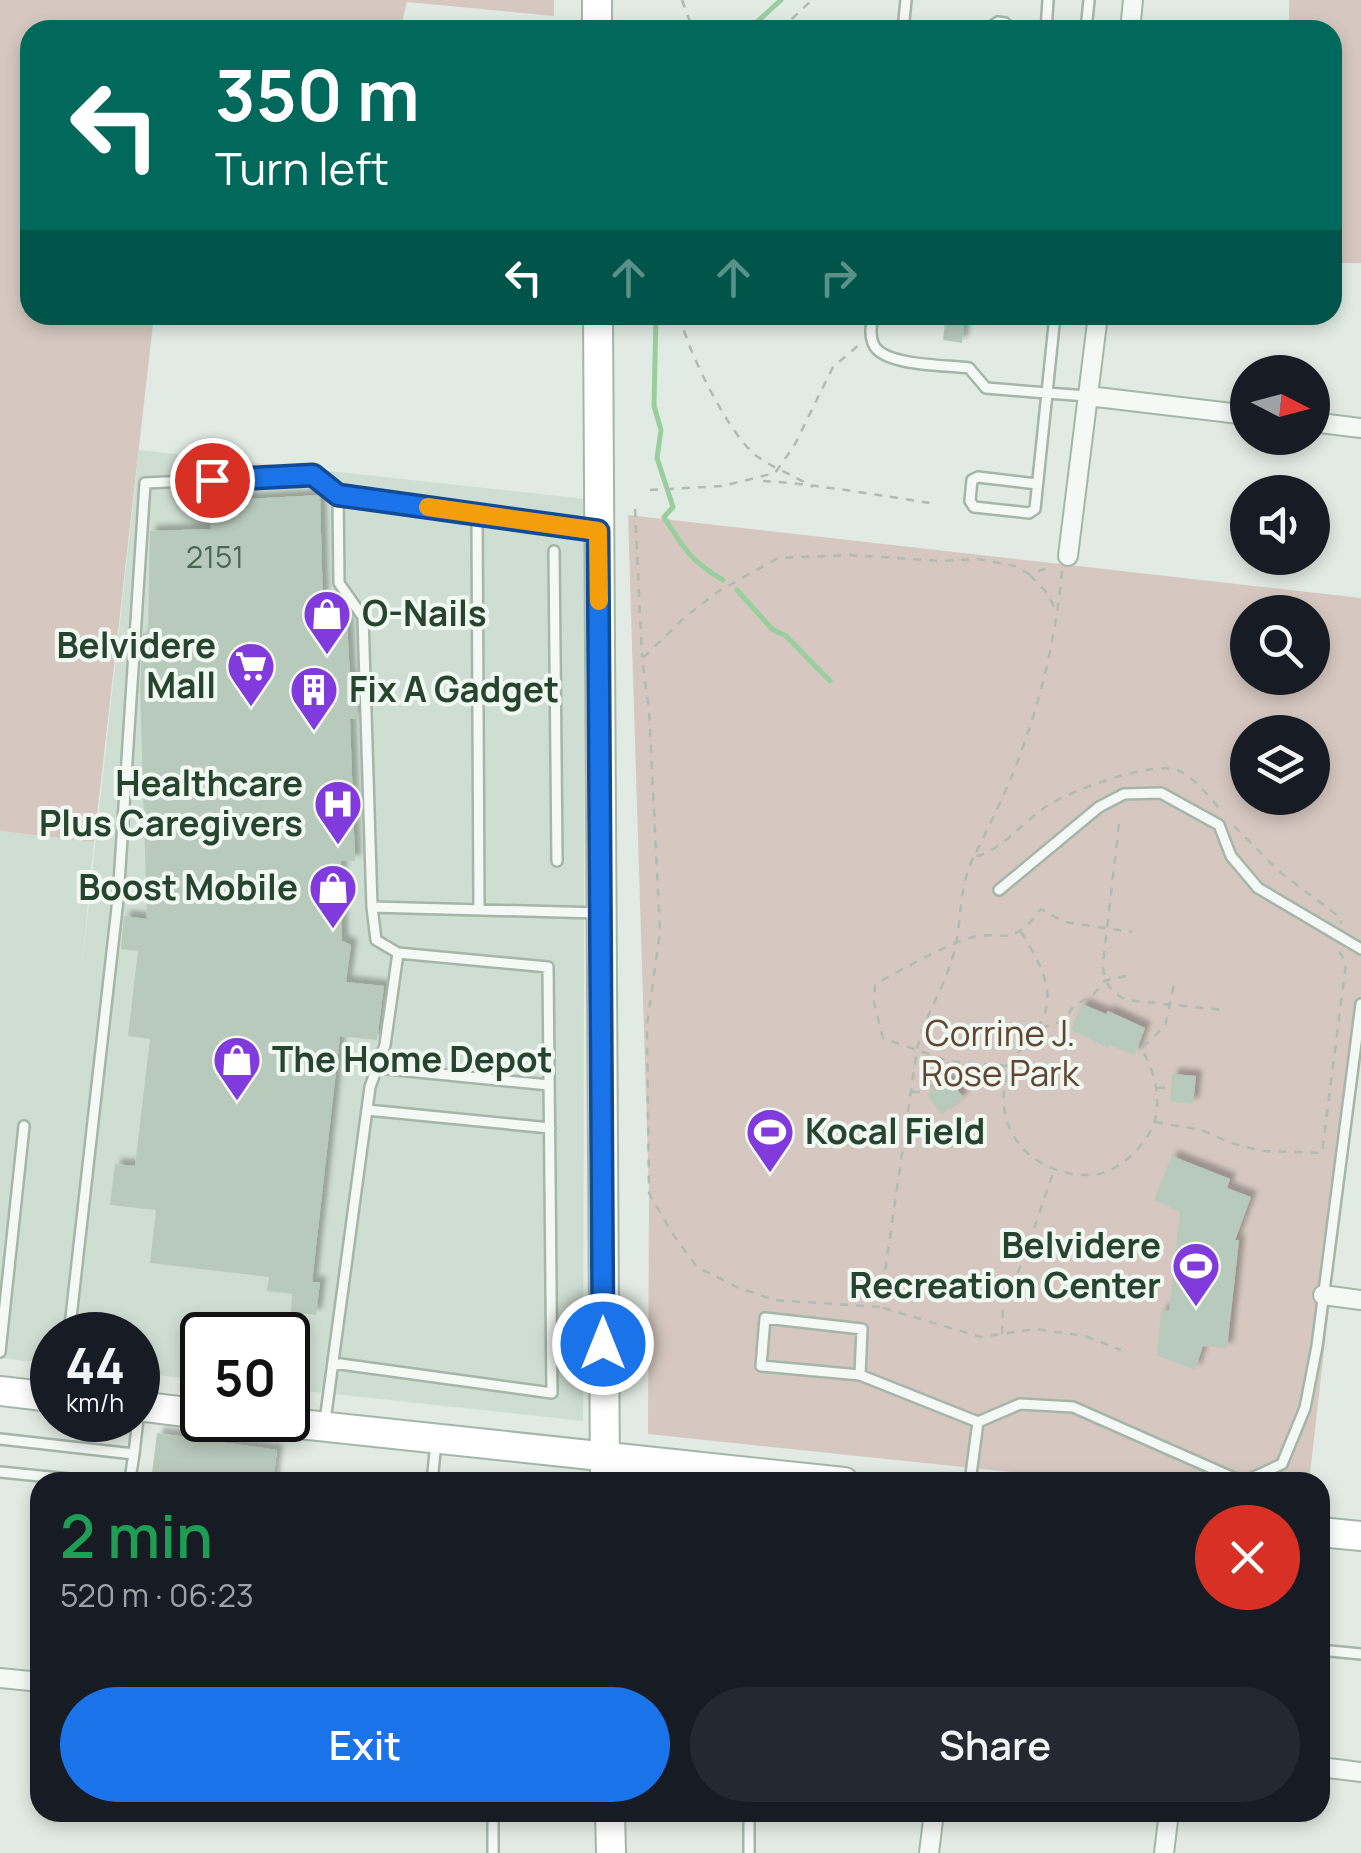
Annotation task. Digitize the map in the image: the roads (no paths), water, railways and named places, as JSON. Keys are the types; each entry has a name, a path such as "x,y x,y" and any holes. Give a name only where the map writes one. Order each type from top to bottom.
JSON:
{"main road":[{"path":"598,325 604,1470"},
{"path":"0,1391 30,1394"},
{"path":"310,1425 436,1439 604,1470 644,1472"},
{"path":"1330,1533 1361,1536"},
{"path":"610,1822 611,1853"}],"street":[{"path":"1068,556 1097,325"},
{"path":"1088,396 1230,413"},
{"path":"1330,424 1361,428"},
{"path":"1324,1296 1361,1300"},
{"path":"0,1678 30,1681"},
{"path":"1330,1769 1361,1772"},
{"path":"929,1853 933,1822"},
{"path":"1164,1853 1168,1822"}],"lane":[{"path":"872,325 873,344 882,354 896,360 969,368 986,388 1088,396"},
{"path":"1038,484 978,477 972,480 970,501 974,507 1029,513 1035,509 1038,484 1054,325"},
{"path":"72,1312 118,900 144,483 313,475 338,495 598,531"},
{"path":"333,1363 552,1394 548,967 398,954 376,940 364,616 339,583 338,495"},
{"path":"477,514 479,908"},
{"path":"554,551 557,861"},
{"path":"999,890 1099,807 1124,794 1161,793 1219,825 1231,856 1258,888 1361,949"},
{"path":"372,907 600,912"},
{"path":"325,1427 367,1110 385,1045 398,954"},
{"path":"1265,1472 1282,1464 1305,1408 1324,1296 1361,1004"},
{"path":"377,1068 549,1086"},
{"path":"367,1110 550,1128"},
{"path":"0,1352 24,1126"},
{"path":"0,1198 16,1200"},
{"path":"860,1375 862,1330 765,1318 761,1366 860,1375 978,1422 1020,1404 1073,1407 1220,1472"},
{"path":"971,1472 978,1422"},
{"path":"0,1439 134,1454"},
{"path":"433,1472 436,1439"},
{"path":"131,1472 135,1442"},
{"path":"0,1472 30,1475"},
{"path":"1330,1651 1361,1654"},
{"path":"493,1822 493,1853"},
{"path":"748,1853 749,1822"}],"waterway":[{"path":"759,20 781,0"},
{"path":"656,325 654,406 661,430 657,458 673,507 664,517 689,553 723,580"},
{"path":"737,590 772,629 786,636 830,681"}],"place":[{"name":"O-Nails","path":"327,656"},
{"name":"Belvidere Mall","path":"251,708"},
{"name":"Fix A Gadget","path":"314,732"},
{"name":"Healthcare Plus Caregivers","path":"338,846"},
{"name":"Boost Mobile","path":"333,930"},
{"name":"The Home Depot","path":"237,1102"},
{"name":"Kocal Field","path":"770,1174"},
{"name":"Belvidere Recreation Center","path":"1196,1308"}],"park label":[{"name":"Corrine J. Rose Park","path":"1000,1054"}]}
